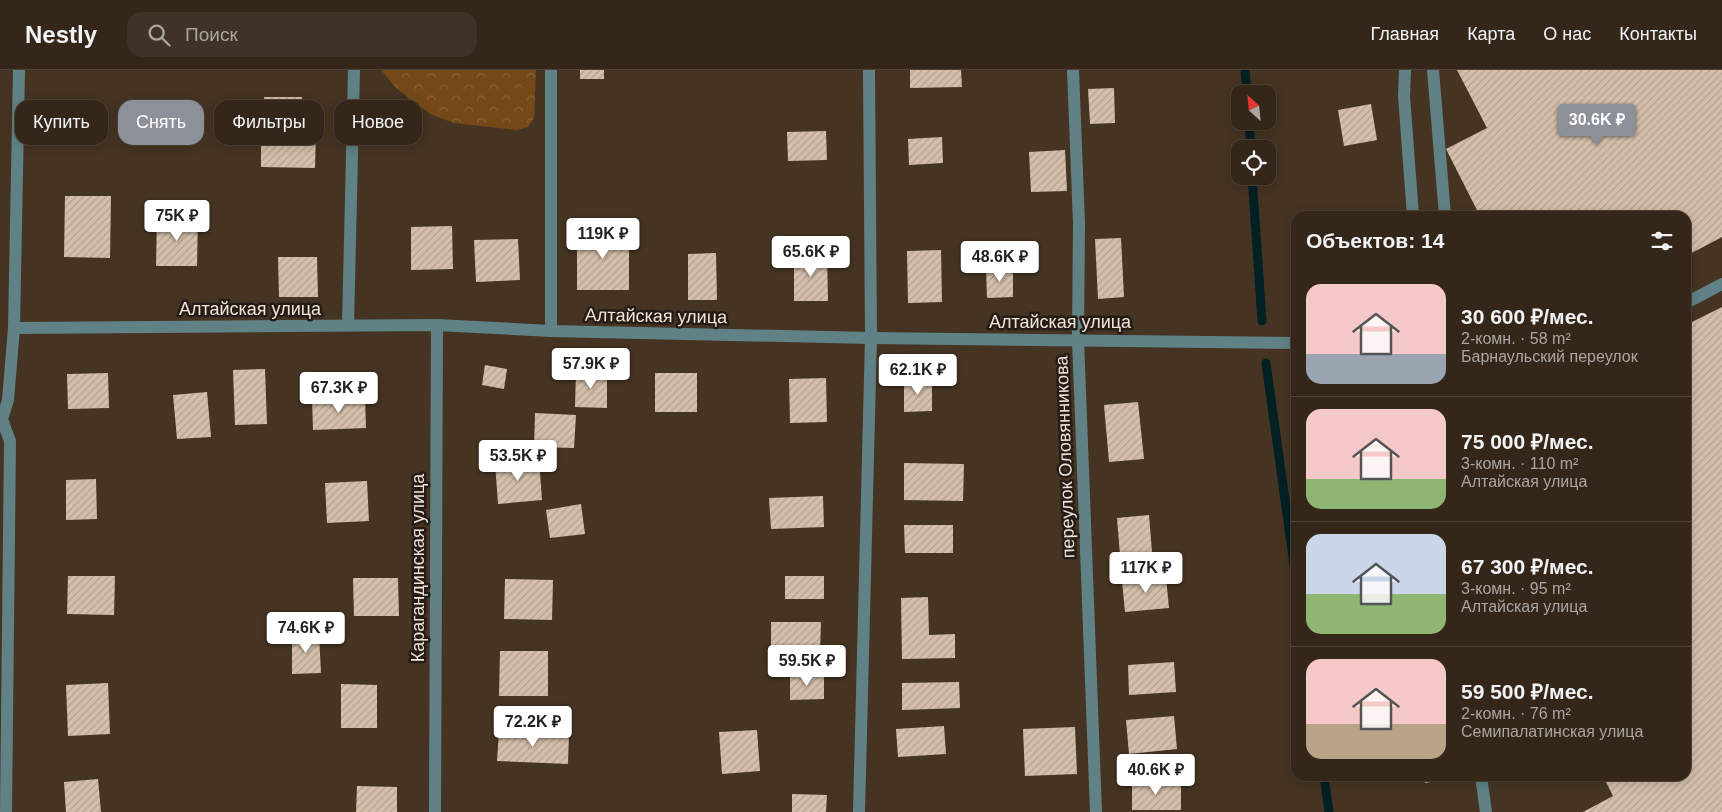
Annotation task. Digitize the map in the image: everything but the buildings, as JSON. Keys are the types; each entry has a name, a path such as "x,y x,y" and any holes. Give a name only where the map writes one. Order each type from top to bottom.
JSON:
{"street":[{"path":"6,812 10,441 2,419 8,400 14,328 19,70"},
{"path":"348,326 354,70"},
{"path":"551,70 551,331"},
{"path":"859,812 871,338 869,70"},
{"name":"переулок Оловянникова","path":"1073,70 1079,223 1078,339 1096,812"},
{"path":"1405,70 1404,96 1413,211"},
{"path":"1433,70 1445,211"},
{"path":"1691,300 1722,284"},
{"name":"Алтайская улица","path":"14,328 436,325 551,331 871,338 1291,343"},
{"name":"Карагандинская улица","path":"435,812 436,325"},
{"path":"1482,781 1486,812"}],"green space":[{"path":"381,70 536,70 534,118 528,127 517,130 454,123 430,114 422,108 422,100 412,100 396,88"}],"waterway":[{"path":"1245,70 1246,85"},
{"path":"1250,130 1250,140"},
{"path":"1253,185 1262,321"},
{"path":"1266,363 1291,543"},
{"path":"1325,781 1329,812"}]}
